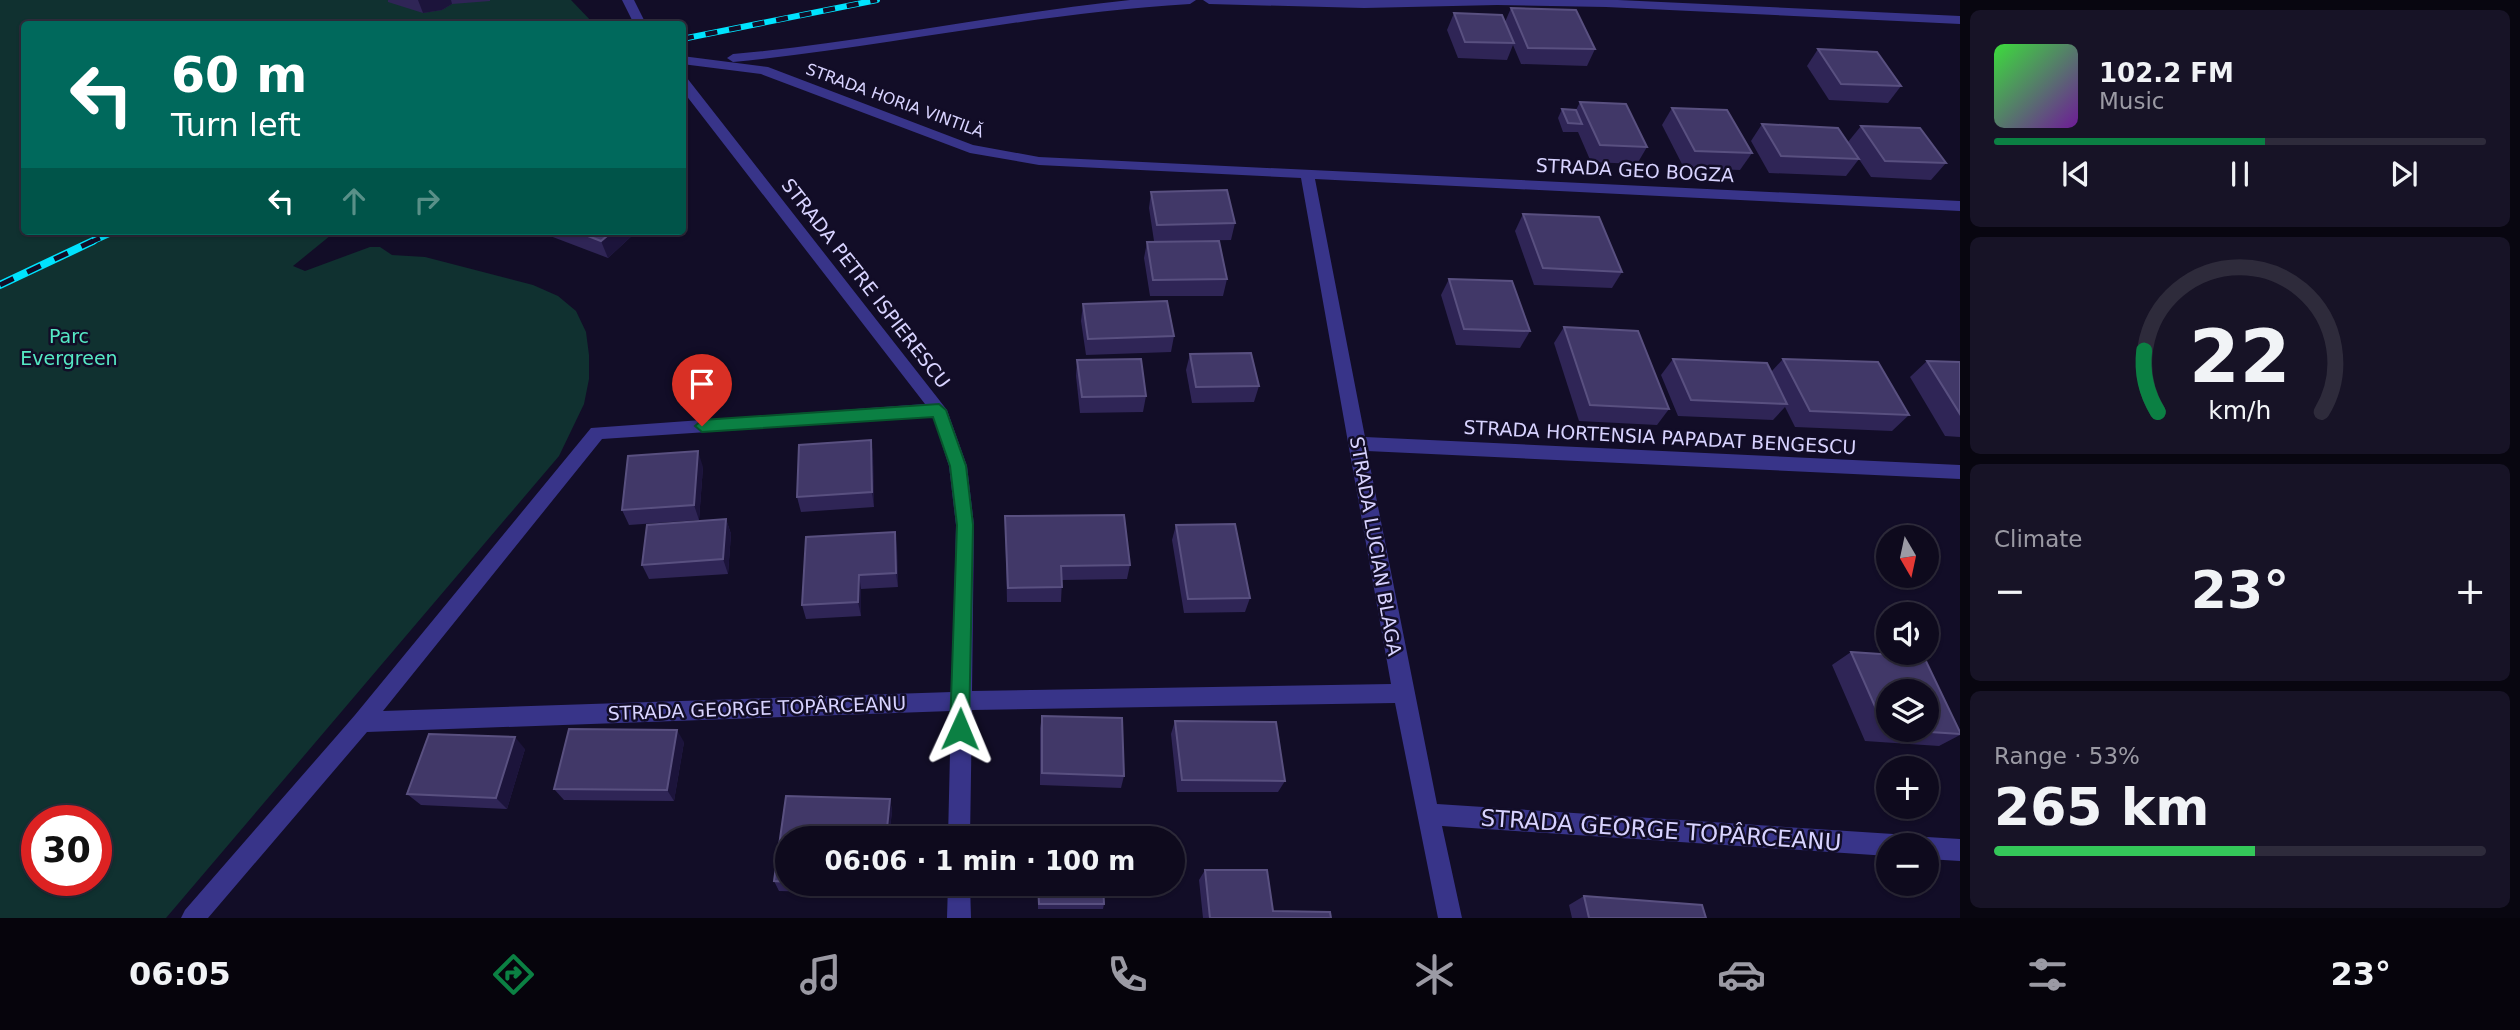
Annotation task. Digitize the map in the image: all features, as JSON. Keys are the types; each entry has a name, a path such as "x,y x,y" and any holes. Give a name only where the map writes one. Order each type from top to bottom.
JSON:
{"street":[{"path":"628,0 638,21"},
{"path":"701,60 794,54 1028,14 1132,2 1190,0"},
{"path":"1209,0 1364,4 1497,1 1606,3 1960,20"},
{"name":"STRADA HORIA VINTILĂ","path":"686,60 763,70 970,149 1039,161 1307,172"},
{"name":"STRADA PETRE ISPIERESCU","path":"686,86 939,410 958,466 965,525 959,826"},
{"name":"STRADA GEO BOGZA","path":"1307,172 1960,206"},
{"name":"STRADA LUCIAN BLAGA","path":"1307,172 1403,693 1450,918"},
{"path":"193,918 362,722 597,433 939,410"},
{"name":"STRADA HORTENSIA PAPADAT BENGESCU","path":"1358,444 1960,472"},
{"name":"STRADA GEORGE TOPÂRCEANU","path":"362,722 960,701 1403,693"},
{"name":"STRADA GEORGE TOPÂRCEANU","path":"1428,814 1876,844"},
{"path":"1939,849 1960,850"},
{"path":"959,896 959,918"}],"green space":[{"name":"Parc Evergreen","path":"0,0 571,0 591,21 21,21 21,235 331,235 293,266 305,271 370,247 380,247 392,255 425,257 533,285 558,296 576,311 586,332 589,379 584,404 559,456 166,918 0,918"}],"building":[{"path":"1511,8 1576,10 1595,49 1528,48"},
{"path":"1454,13 1502,15 1514,43 1465,42"},
{"path":"1818,49 1877,52 1901,86 1841,84"},
{"path":"1580,102 1626,104 1647,147 1600,145"},
{"path":"1672,108 1727,110 1752,153 1695,151"},
{"path":"1562,109 1576,110 1582,124 1568,123"},
{"path":"1762,124 1838,128 1859,159 1781,156"},
{"path":"1861,126 1920,128 1946,163 1885,161"},
{"path":"1227,190 1235,223 1157,225 1151,192"},
{"path":"1523,214 1599,217 1622,272 1543,268"},
{"path":"585,235 608,235 601,241"},
{"path":"1219,241 1227,279 1153,280 1147,242"},
{"path":"1449,279 1512,281 1530,331 1464,329"},
{"path":"1167,301 1174,336 1088,339 1083,304"},
{"path":"1564,327 1638,331 1669,409 1590,405"},
{"path":"1251,353 1259,386 1196,387 1190,354"},
{"path":"1141,359 1146,396 1082,397 1077,360"},
{"path":"1673,359 1767,363 1787,404 1691,400"},
{"path":"1783,359 1878,362 1909,415 1810,411"},
{"path":"1927,361 1960,362 1960,414"},
{"path":"871,440 872,492 797,497 799,445"},
{"path":"698,451 694,505 622,510 628,456"},
{"path":"1124,515 1130,565 1061,566 1062,587 1008,588 1005,516"},
{"path":"726,519 723,559 642,565 647,525"},
{"path":"1235,524 1250,598 1188,599 1176,525"},
{"path":"895,532 896,573 859,575 858,602 802,605 806,537"},
{"path":"1851,652 1876,654 1876,665 1928,665 1935,679 1876,679 1876,709"},
{"path":"1939,688 1960,732 1939,733"},
{"path":"1042,716 1122,718 1124,776 1042,773"},
{"path":"1175,721 1276,722 1285,781 1182,780"},
{"path":"569,729 677,730 667,790 554,789"},
{"path":"429,734 515,737 496,798 407,794"},
{"path":"786,796 890,799 887,826 782,826"},
{"path":"1205,870 1267,870 1273,911 1330,912 1331,918 1210,918"},
{"path":"1039,896 1104,896 1104,904 1039,904"},
{"path":"1584,896 1702,905 1706,918 1589,918"}],"railway":[{"path":"686,38 877,0"},
{"path":"89,243 107,235"},
{"path":"0,285 93,241"}],"route":[{"path":"702,426 939,410 958,466 965,525 960,729"}]}
